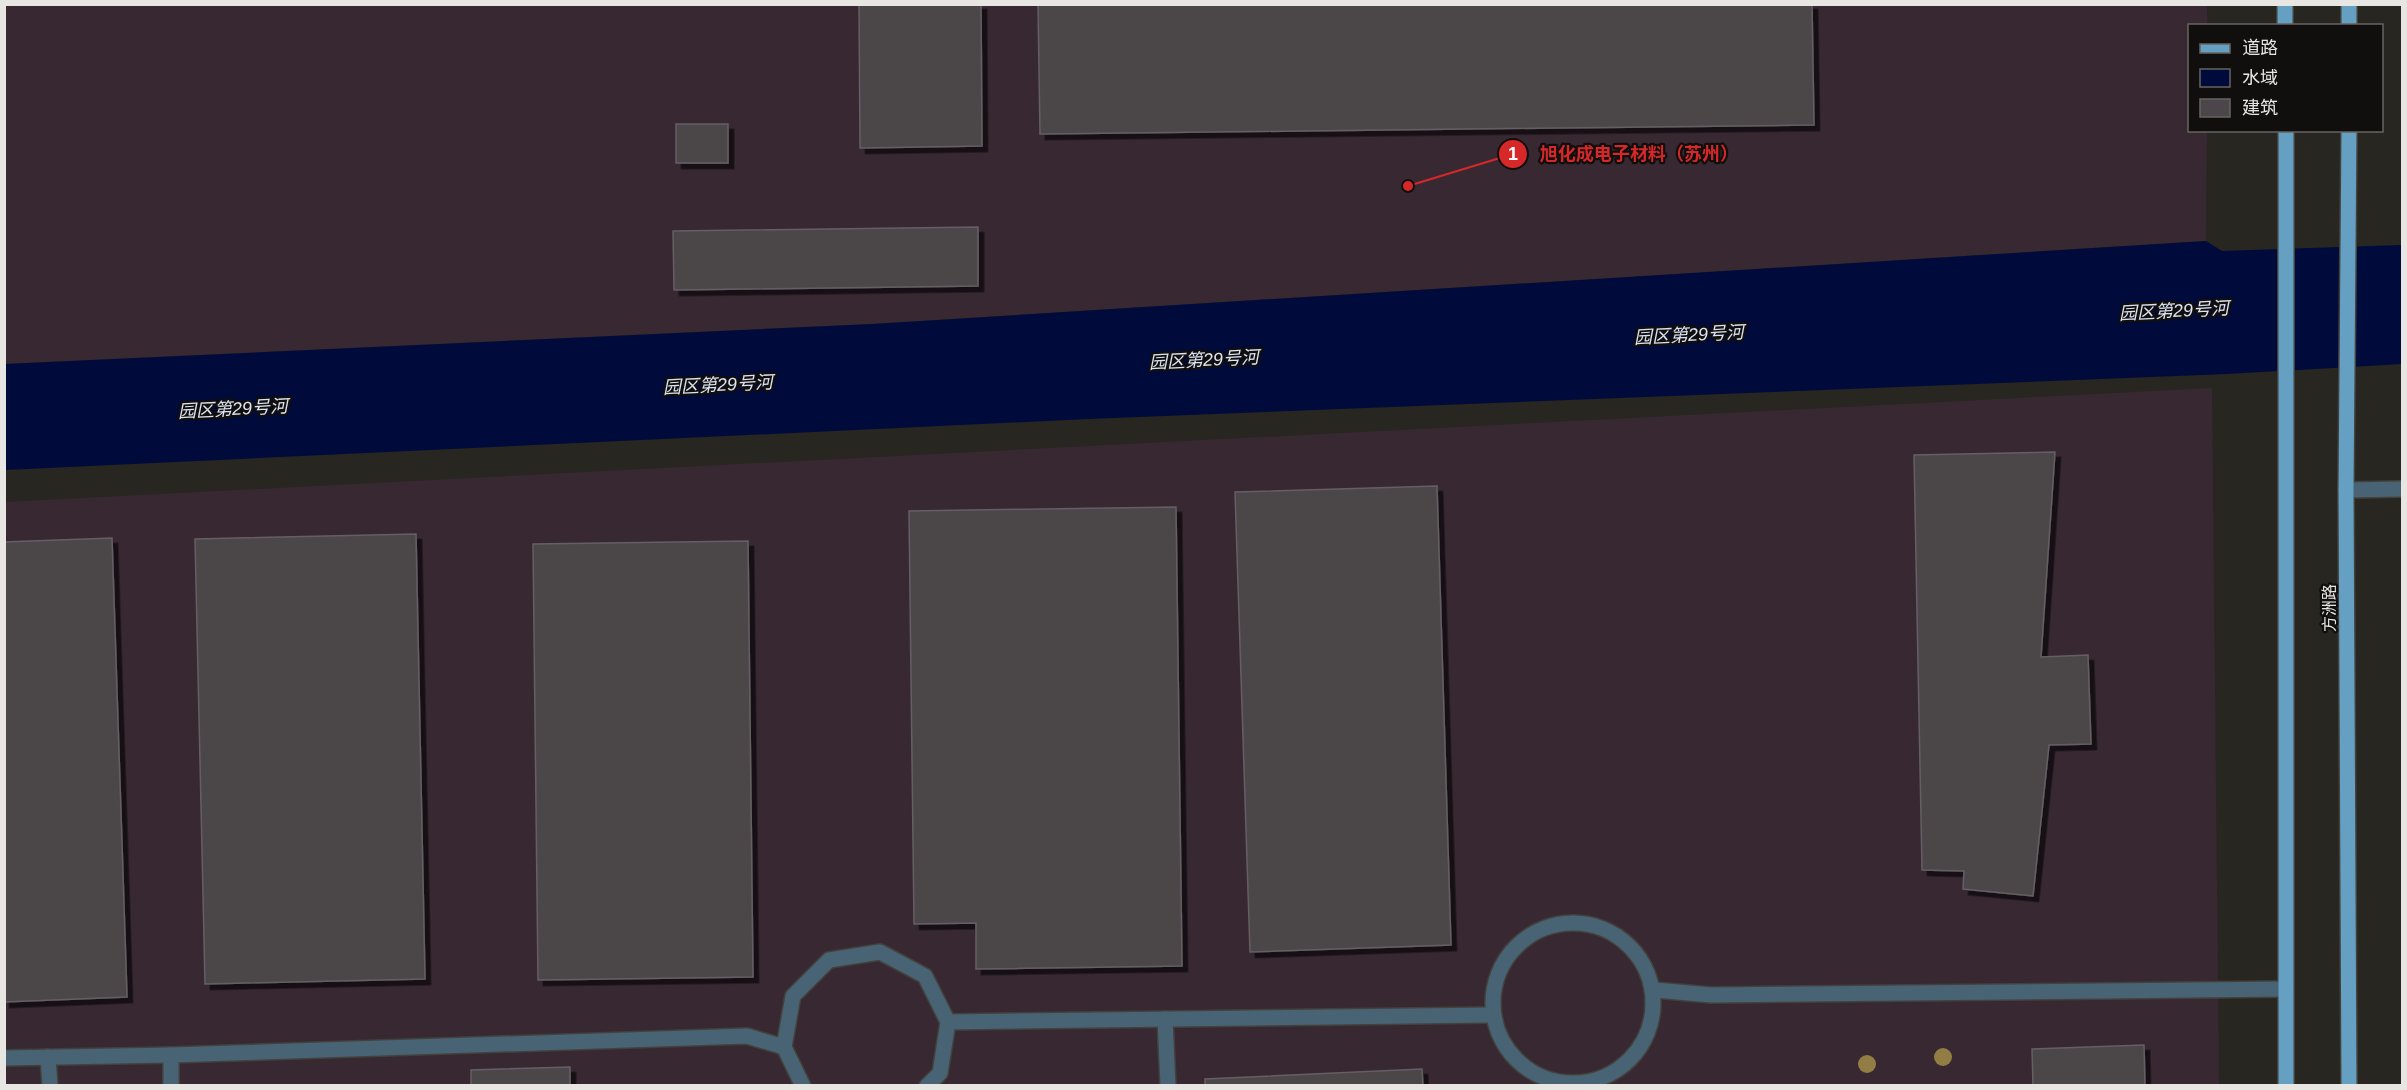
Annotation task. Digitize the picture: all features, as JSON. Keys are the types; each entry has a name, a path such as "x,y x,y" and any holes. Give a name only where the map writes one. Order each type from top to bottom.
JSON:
{"main road":[{"path":"2285,4 2286,24"},
{"path":"2349,4 2349,24"},
{"path":"2286,132 2286,1086"},
{"name":"方洲路","path":"2349,132 2346,490 2349,1086"}],"lane":[{"path":"2346,490 2403,489"},
{"path":"1587,920 1632,944 1655,990 1647,1041 1610,1077 1560,1085 1514,1061 1491,1015 1499,964 1536,928 1587,920"},
{"path":"804,1086 784,1047 793,996 829,960 880,952 925,976 948,1022 940,1073 927,1086"},
{"path":"1655,990 1711,995 2286,989"},
{"path":"948,1022 1491,1015"},
{"path":"1165,1019 1168,1086"},
{"path":"4,1058 171,1055 747,1036 784,1047"},
{"path":"171,1055 171,1086"},
{"path":"48,1057 50,1086"}],"shaded area":[{"path":"4,5 2207,5 2207,24 2188,24 2188,132 2207,132 2206,241 872,324 5,364"},
{"path":"2212,388 2219,1085 5,1086 5,502"}],"water":[{"name":"园区第29号河","path":"2206,241 2222,251 2402,245 2402,364 2227,374 1089,419 5,470 4,364 872,324"}],"building":[{"path":"859,4 981,4 982,146 860,148"},
{"path":"1038,4 1812,4 1814,125 1040,134"},
{"path":"676,124 728,124 728,163 676,163"},
{"path":"978,227 978,286 674,290 673,231"},
{"path":"2055,452 2041,657 2088,655 2091,744 2049,745 2033,896 1963,889 1964,871 1922,870 1914,455"},
{"path":"1437,486 1451,945 1250,952 1235,492"},
{"path":"1176,507 1182,966 976,969 976,923 914,924 909,511"},
{"path":"416,534 425,979 205,984 195,539"},
{"path":"112,538 127,997 4,1002 4,542"},
{"path":"748,541 753,977 538,980 533,544"},
{"path":"2144,1045 2145,1086 2033,1086 2032,1049"},
{"path":"570,1067 570,1086 471,1086 471,1070"},
{"path":"1422,1069 1423,1086 1205,1086 1205,1079"}],"place":[{"name":"旭化成电子材料（苏州）","path":"1408,186"}]}
